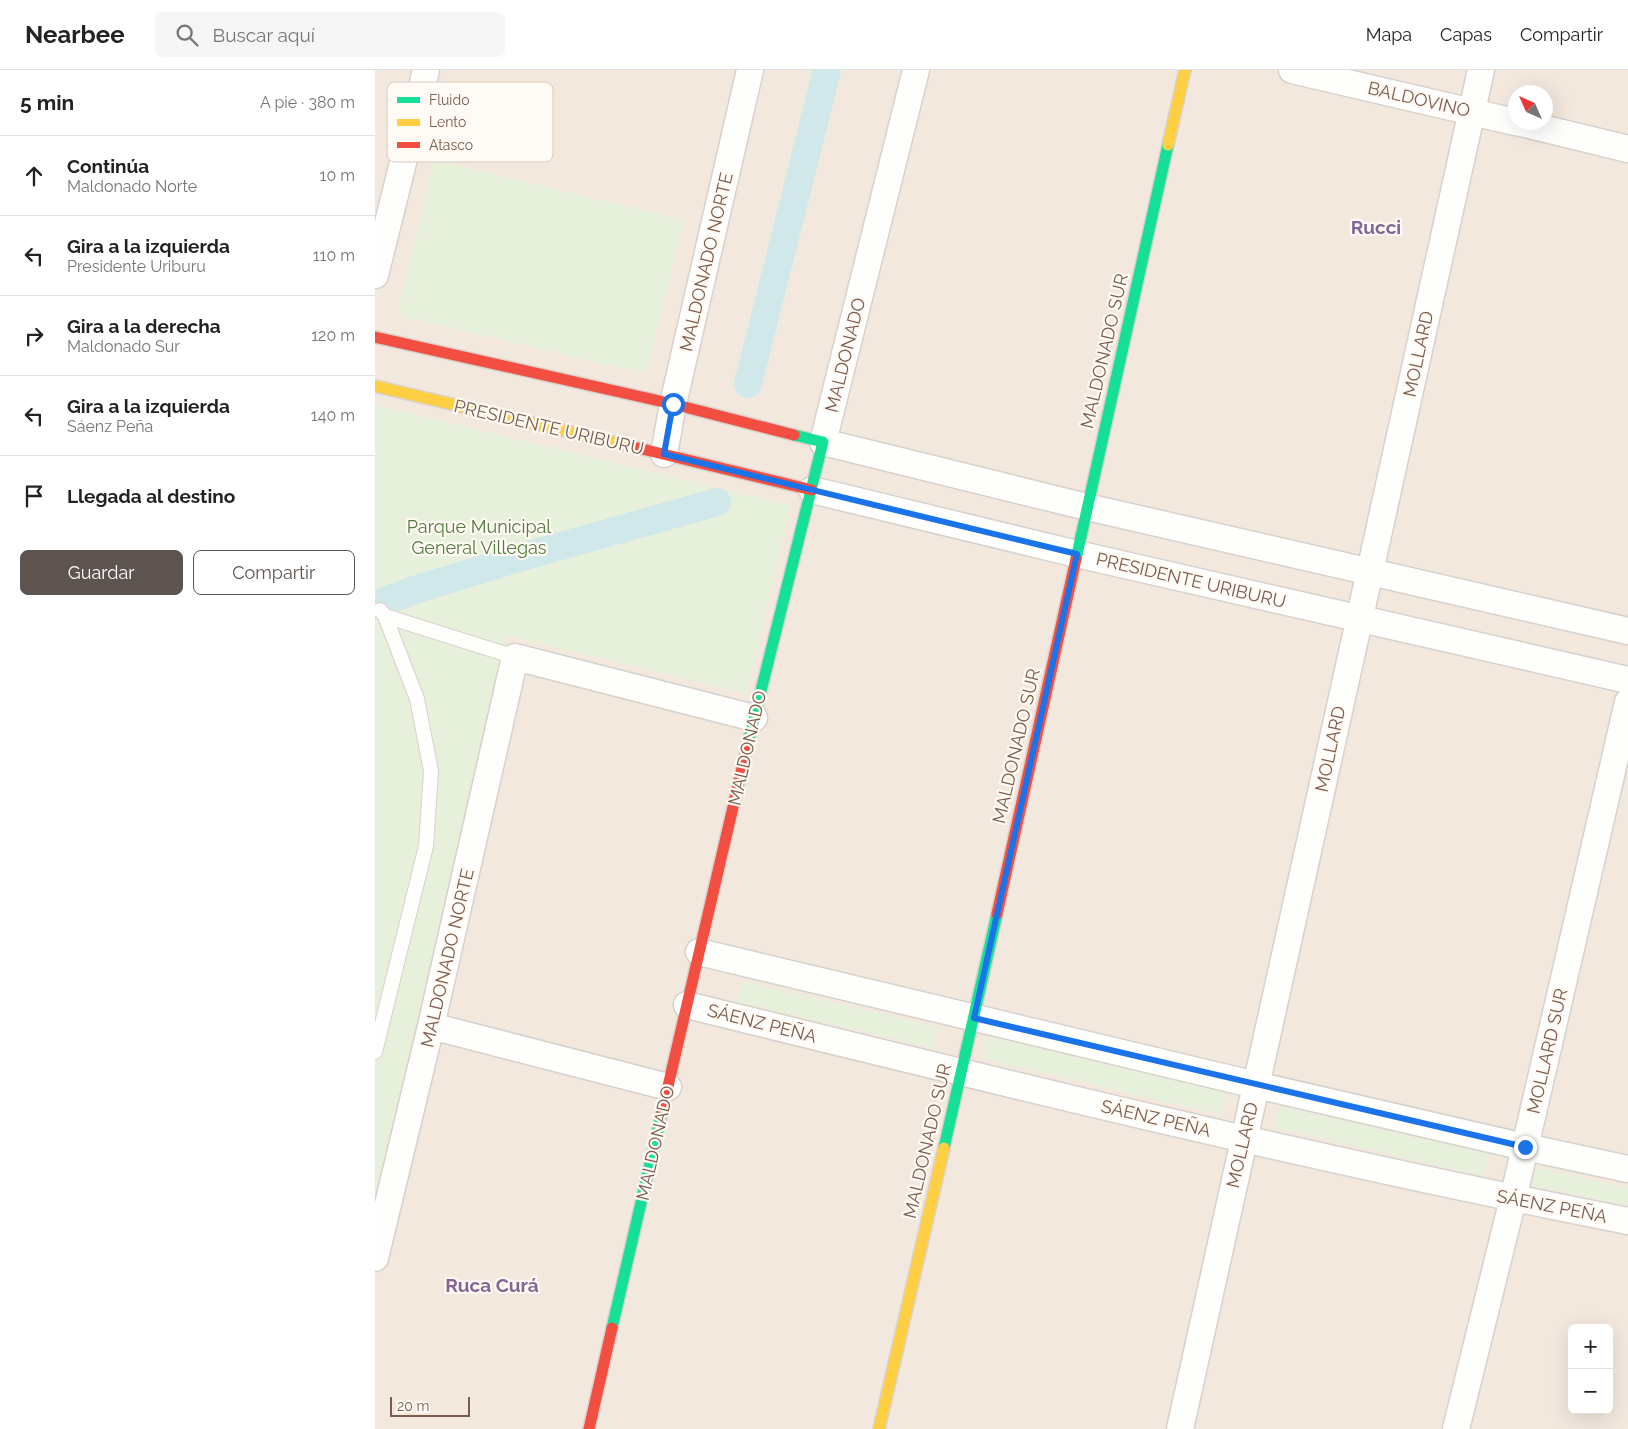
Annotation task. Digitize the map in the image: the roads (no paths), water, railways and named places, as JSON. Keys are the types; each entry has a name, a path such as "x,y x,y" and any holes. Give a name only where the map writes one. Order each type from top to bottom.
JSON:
{"street":[{"name":"MALDONADO NORTE","path":"664,454 673,404 750,70"},
{"name":"MALDONADO","path":"589,1429 754,718 916,70"},
{"name":"MALDONADO SUR","path":"879,1429 974,1018 1185,70"},
{"name":"BALDOVINO","path":"1292,70 1508,120"},
{"name":"MOLLARD","path":"1180,1429 1481,70"},
{"name":"BALDOVINO","path":"1549,130 1628,149"},
{"path":"375,275 403,162"},
{"path":"375,337 673,404 1087,507 1628,631"},
{"name":"PRESIDENTE URIBURU","path":"375,386 1077,554 1628,680"},
{"path":"515,657 754,718"},
{"name":"MALDONADO NORTE","path":"375,1258 431,1026 515,657"},
{"name":"MOLLARD SUR","path":"1455,1429 1513,1199 1628,702"},
{"path":"699,952 1256,1085 1628,1169"},
{"name":"SÁENZ PEÑA","path":"687,1005 1243,1139 1513,1199 1628,1221"},
{"path":"431,1026 668,1087"}],"lane":[{"path":"375,1052 426,846 431,771 417,700 383,613 515,657"}],"waterway":[{"path":"748,384 827,70"},
{"path":"375,605 411,591 515,559 717,502"}],"district":[{"name":"Rucci","path":"1376,227"},
{"name":"Ruca Curá","path":"492,1285"}],"park label":[{"name":"Parque Municipal General Villegas","path":"479,536"}]}
